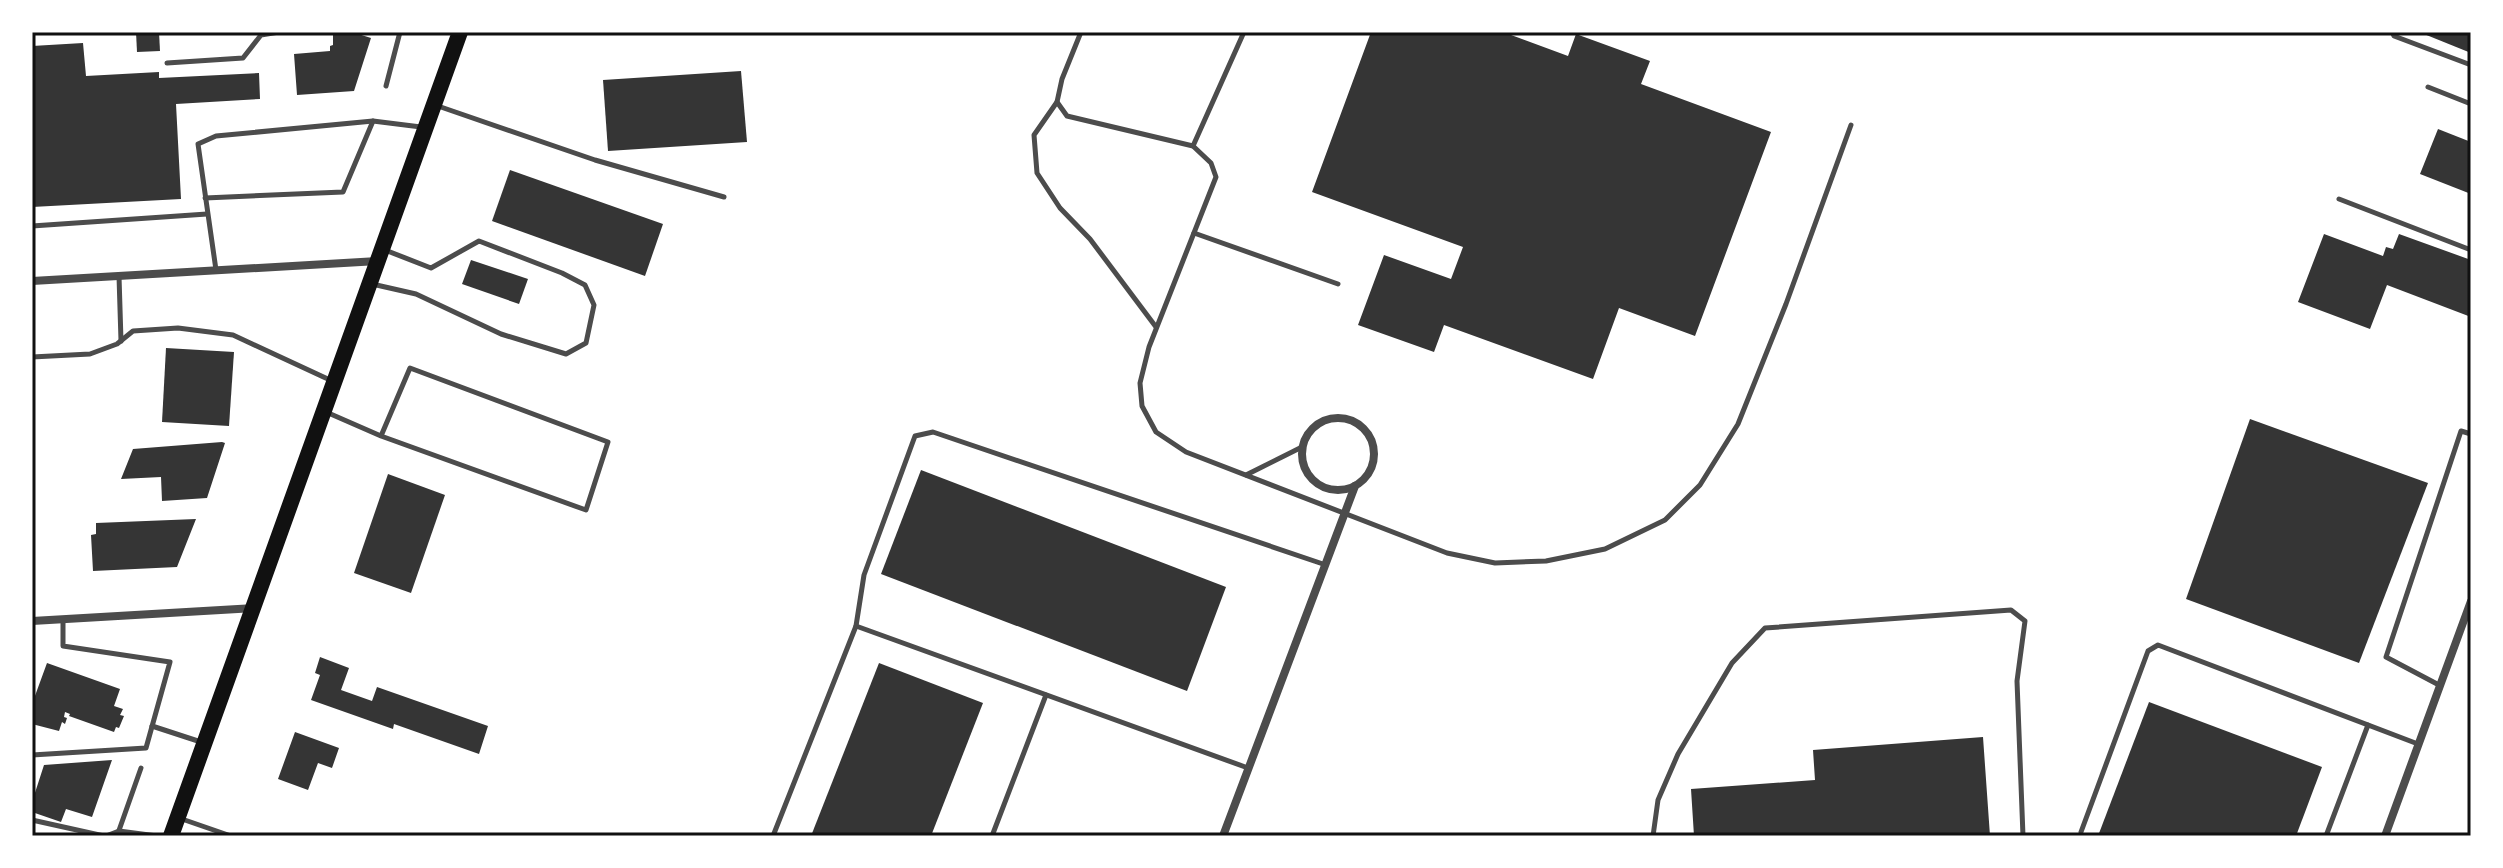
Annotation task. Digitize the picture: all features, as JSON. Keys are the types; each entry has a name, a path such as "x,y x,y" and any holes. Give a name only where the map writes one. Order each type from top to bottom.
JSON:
{"main road":[{"path":"171,836 460,32"}],"street":[{"path":"32,281 216,270 381,255"},
{"path":"1335,418 1347,419 1359,424 1368,433 1373,444 1372,468 1355,486 1333,490 1312,479 1305,470 1302,447 1313,427 1335,418"},
{"path":"1223,836 1355,486"},
{"path":"2385,836 2471,601"},
{"path":"32,621 255,608"}],"lane":[{"path":"167,63 243,58 261,35 279,32"},
{"path":"386,86 400,32"},
{"path":"1081,32 1062,79 1057,102 1034,135 1037,173 1060,208 1090,239 1157,328"},
{"path":"1193,146 1244,32"},
{"path":"2392,32 2394,36 2471,65"},
{"path":"2428,87 2471,104"},
{"path":"1057,102 1067,116 1193,146 1211,163 1216,177 1157,328 1140,383 1142,406 1156,432 1186,452 1345,514 1447,553 1495,563 1546,561 1605,549 1665,520 1700,485 1738,424 1786,304 1851,125"},
{"path":"434,105 616,166 724,197"},
{"path":"216,270 198,144 216,136 373,121 426,128"},
{"path":"205,198 343,192 373,121"},
{"path":"2339,199 2471,250"},
{"path":"32,226 207,214"},
{"path":"1194,233 1338,284"},
{"path":"371,283 416,294 501,334 566,354 586,343 594,305 585,285 562,273 479,241 431,268 381,255"},
{"path":"119,276 121,341"},
{"path":"32,357 90,354 121,341 133,331 178,328 233,335 335,382"},
{"path":"325,412 381,436 586,510 608,442 410,368 381,436"},
{"path":"2440,686 2386,657 2461,431 2471,434"},
{"path":"773,836 856,626 864,575 915,436 933,432 1326,565"},
{"path":"1245,475 1302,447"},
{"path":"1653,836 1658,800 1678,754 1732,663 1765,628 2011,610 2025,621 2017,681 2023,836"},
{"path":"32,755 146,748 170,662 63,646 63,619"},
{"path":"856,626 1249,768"},
{"path":"2081,832 2148,651 2158,645 2418,744"},
{"path":"992,836 1046,695"},
{"path":"2326,836 2368,725"},
{"path":"152,726 205,744"},
{"path":"118,834 141,768"},
{"path":"178,818 231,836"},
{"path":"32,820 105,836 157,836"}],"building":[{"path":"136,32 159,32 160,51 137,52"},
{"path":"352,32 371,38 354,91 297,95 294,54 330,51 333,33"},
{"path":"1371,32 1503,32 1568,56 1576,34 1650,61 1641,84 1771,132 1695,336 1619,308 1593,379 1444,325 1434,352 1358,325 1384,255 1451,279 1463,247 1312,192"},
{"path":"2419,32 2471,32 2471,53"},
{"path":"83,43 86,76 159,72 159,78 259,73 260,99 176,104 181,199 32,207 32,46"},
{"path":"741,71 747,142 608,151 603,80"},
{"path":"2438,129 2471,142 2471,194 2420,174"},
{"path":"510,170 663,224 645,276 492,221"},
{"path":"2324,234 2383,256 2386,247 2393,249 2399,234 2471,260 2471,317 2387,285 2370,329 2298,302"},
{"path":"471,260 528,279 519,304 462,284"},
{"path":"166,348 234,352 229,426 162,422"},
{"path":"2250,419 2428,483 2359,663 2186,599"},
{"path":"225,443 207,498 162,501 161,477 121,479 133,449"},
{"path":"921,470 1226,587 1187,691 881,574"},
{"path":"388,474 445,495 411,593 354,573"},
{"path":"196,519 177,567 93,571 91,535 96,534 96,523"},
{"path":"320,657 349,668 341,690 372,701 377,687 488,726 479,754 394,724 393,729 311,700 320,675 315,673"},
{"path":"47,663 120,689 114,706 123,709 120,715 124,716 119,728 116,727 114,732 65,712 64,717 67,718 59,731 32,724 32,704"},
{"path":"879,663 983,703 931,836 811,836"},
{"path":"2149,702 2322,767 2296,836 2098,836"},
{"path":"295,732 339,748 332,768 318,763 308,790 278,779"},
{"path":"1983,737 1990,836 1694,836 1691,789 1815,780 1813,750"},
{"path":"112,760 92,817 66,809 61,822 32,812 32,802 44,765"}]}
